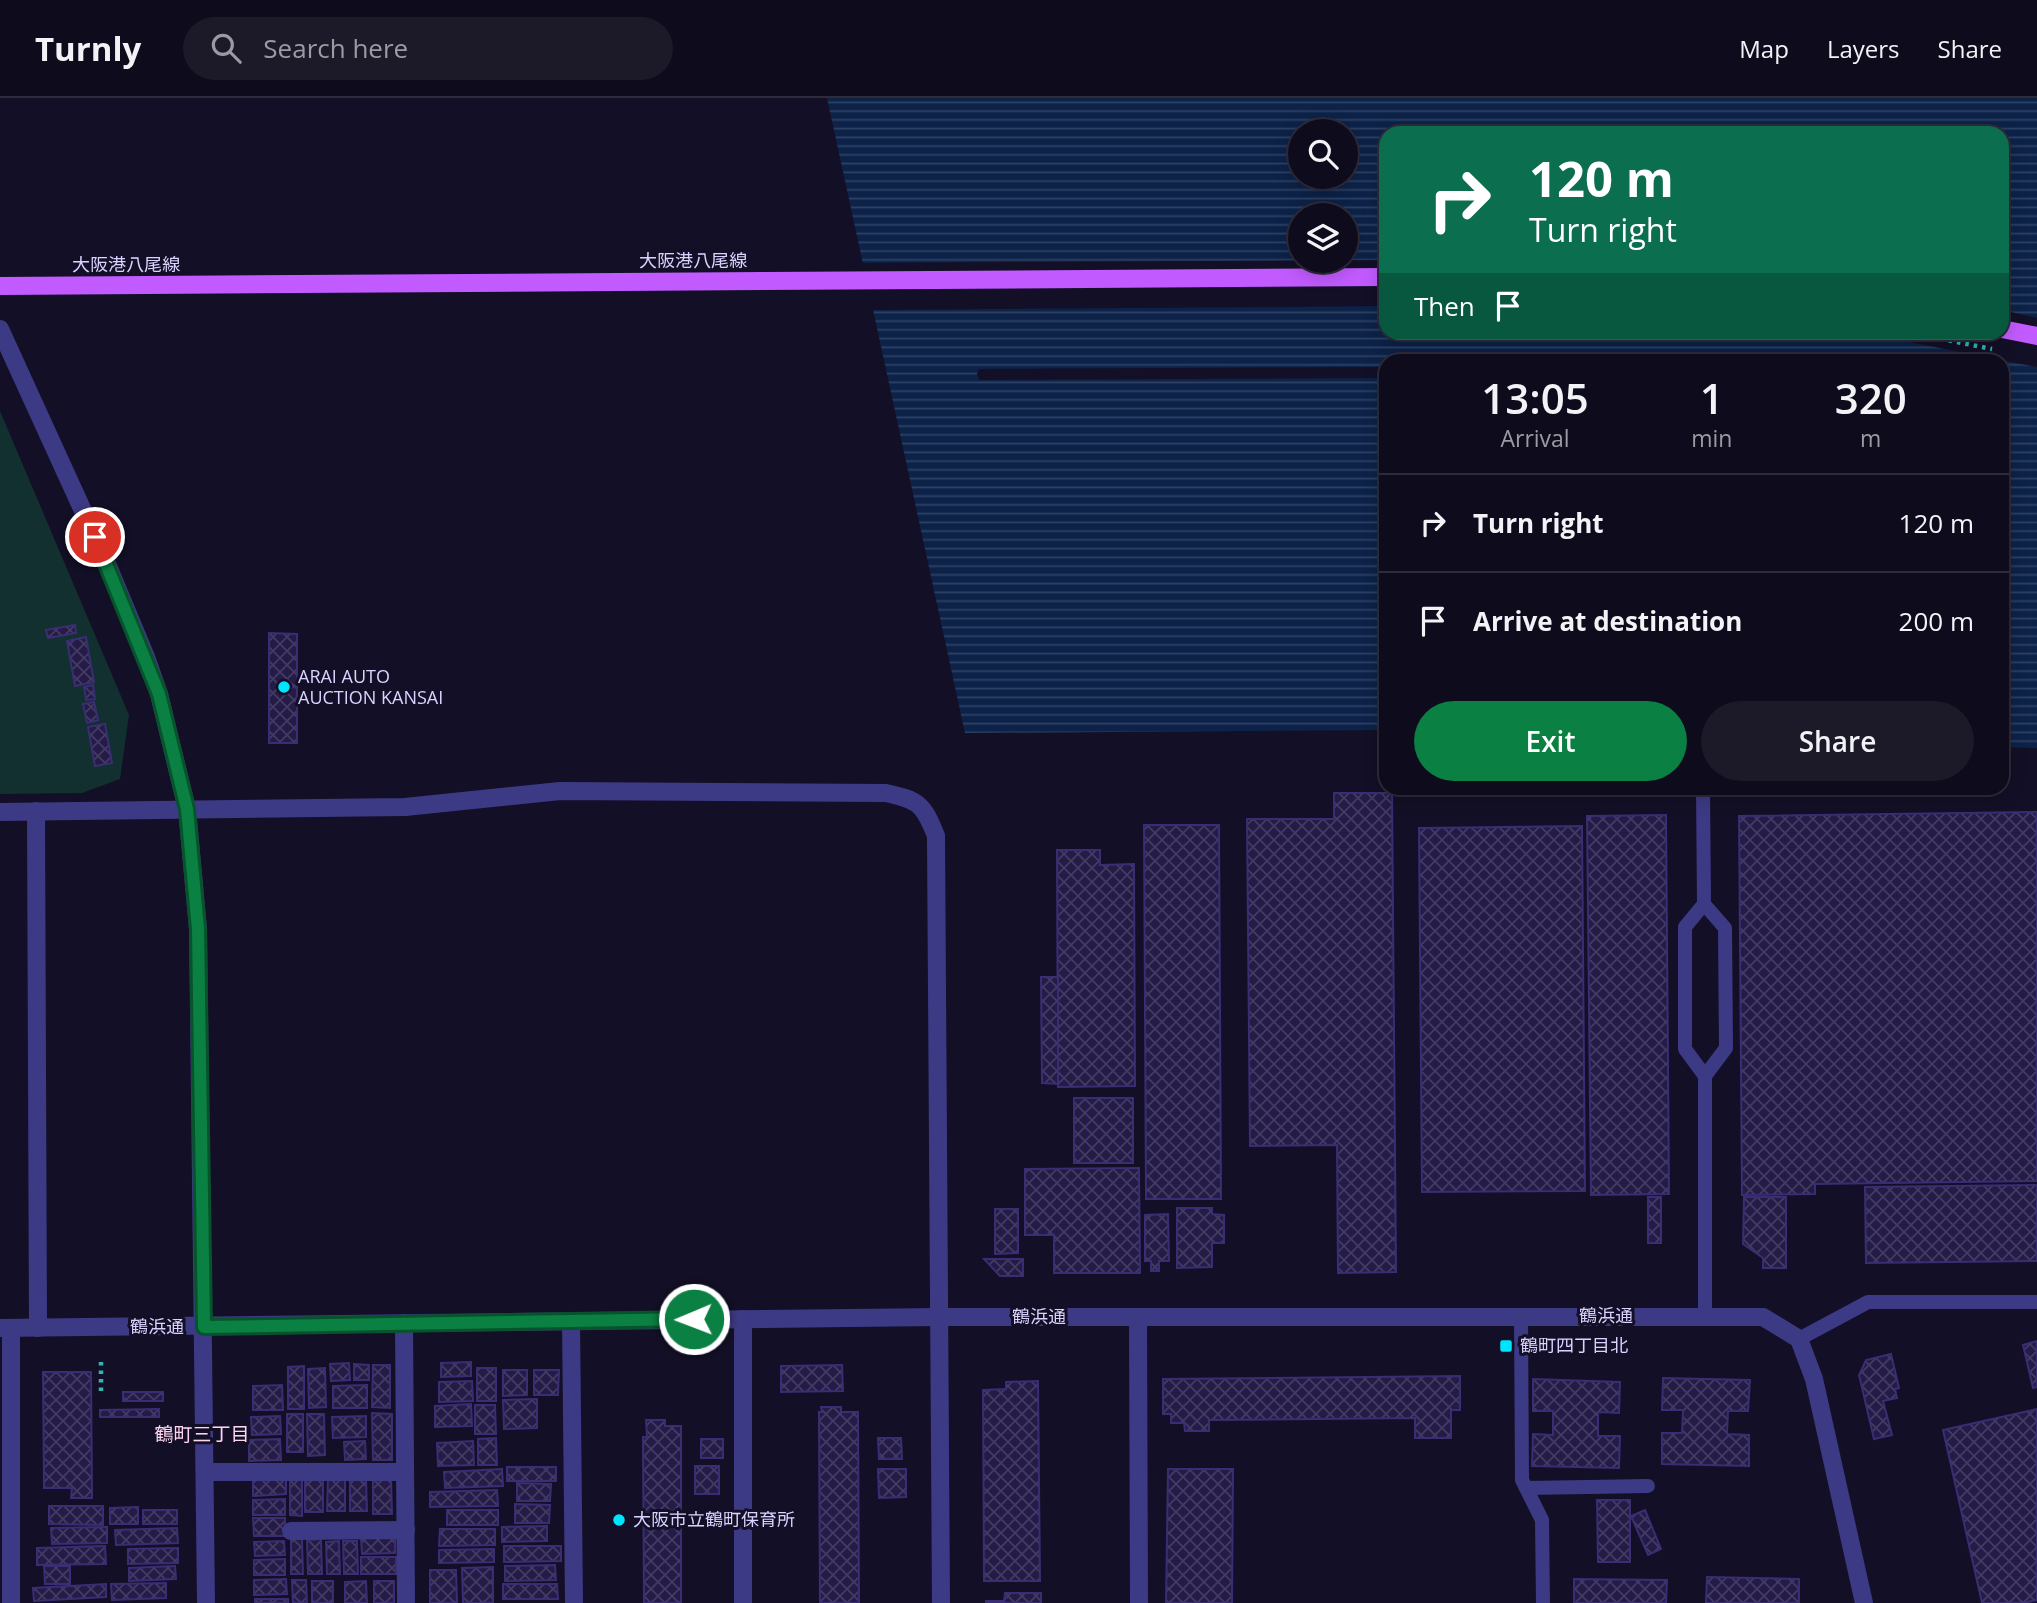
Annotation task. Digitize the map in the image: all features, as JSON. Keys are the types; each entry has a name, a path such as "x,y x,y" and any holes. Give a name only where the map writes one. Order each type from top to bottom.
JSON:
{"main road":[{"name":"大阪港八尾線","path":"0,286 1379,277"},
{"path":"2009,330 2037,336"}],"street":[{"path":"0,329 100,547 146,657 159,694 187,809 198,929 206,1603"},
{"path":"0,812 405,807 560,791 886,793 909,798 927,812 936,836 941,1603"},
{"path":"36,811 38,1328"},
{"name":"鶴浜通","path":"5,1328 938,1317 1763,1317 1799,1339"},
{"path":"1138,1318 1139,1603"},
{"path":"743,1319 743,1603"},
{"path":"571,1321 574,1603"},
{"path":"404,1324 406,1603"},
{"path":"5,1328 11,1603"},
{"path":"1799,1339 1814,1379 1864,1603"},
{"path":"205,1472 405,1472"},
{"path":"291,1531 406,1530"}],"lane":[{"path":"1703,795 1704,905 1685,927 1685,1049 1705,1076 1706,1317"},
{"path":"1704,905 1725,928 1726,1021 1726,1048 1705,1076"},
{"path":"1799,1339 1868,1303 2037,1302"},
{"path":"1521,1317 1522,1480 1542,1520 1543,1603"},
{"path":"1526,1488 1648,1486"}],"path":[{"path":"1945,340 1997,351"},
{"path":"101,1359 101,1391"}],"green space":[{"path":"0,411 129,715 120,779 82,793 0,794"}],"water":[{"path":"827,98 2037,98 2037,748 2009,747 2009,354 1379,354 1379,730 965,733"}],"pier":[{"path":"1358,260 1379,260 1379,306 870,310 859,263 1288,261 1288,273 1358,273"},
{"path":"2009,312 2037,318 2037,367 2009,361 2009,354 1971,354 1900,340 2009,340"},
{"path":"1379,367 1379,378 979,380 979,369"}],"building":[{"path":"75,625 76,633 48,638 46,630"},
{"path":"269,633 297,634 297,743 269,743"},
{"path":"86,637 94,682 75,686 67,641"},
{"path":"93,685 95,699 86,700 84,687"},
{"path":"94,702 98,720 87,723 83,704"},
{"path":"105,724 112,763 95,766 88,727"},
{"path":"1334,793 1392,795 1396,1272 1338,1273 1337,1145 1250,1146 1247,819 1334,819"},
{"path":"2037,812 2037,1181 1815,1184 1815,1194 1742,1195 1739,816"},
{"path":"1666,815 1669,1194 1591,1195 1587,816"},
{"path":"1144,825 1219,825 1221,1199 1146,1199"},
{"path":"1582,826 1585,1191 1422,1192 1419,828"},
{"path":"1057,850 1100,850 1100,865 1134,864 1135,1086 1058,1087"},
{"path":"1041,977 1058,977 1058,1084 1042,1083"},
{"path":"1074,1098 1133,1098 1133,1163 1074,1163"},
{"path":"1139,1168 1140,1273 1054,1273 1054,1235 1025,1235 1025,1169"},
{"path":"2037,1185 2037,1261 1866,1263 1865,1187"},
{"path":"1648,1197 1661,1197 1661,1243 1648,1243"},
{"path":"1744,1197 1786,1197 1786,1268 1763,1268 1763,1258 1743,1244"},
{"path":"1177,1208 1212,1208 1212,1214 1224,1215 1224,1243 1212,1243 1212,1267 1177,1268"},
{"path":"995,1209 1018,1209 1018,1253 995,1254"},
{"path":"1168,1214 1169,1261 1159,1261 1159,1271 1151,1271 1151,1261 1145,1261 1145,1215"},
{"path":"984,1259 1023,1259 1023,1276 1000,1276"},
{"path":"2037,1341 2037,1387 2033,1388 2023,1345"},
{"path":"1891,1354 1899,1388 1895,1389 1897,1398 1883,1401 1892,1435 1874,1439 1859,1375 1866,1360"},
{"path":"471,1362 471,1376 441,1377 441,1363"},
{"path":"349,1363 350,1380 331,1381 330,1364"},
{"path":"354,1364 369,1365 369,1380 354,1380"},
{"path":"373,1365 390,1365 390,1408 372,1407"},
{"path":"842,1365 843,1391 781,1392 781,1366"},
{"path":"304,1366 304,1409 288,1409 288,1367"},
{"path":"325,1368 326,1407 309,1408 308,1369"},
{"path":"477,1368 496,1368 496,1401 477,1401"},
{"path":"503,1370 527,1370 527,1395 503,1396"},
{"path":"534,1370 559,1370 558,1395 534,1395"},
{"path":"43,1372 91,1372 92,1498 71,1498 72,1488 44,1488"},
{"path":"1460,1376 1460,1410 1451,1410 1451,1438 1415,1438 1415,1418 1209,1420 1209,1431 1185,1431 1184,1423 1171,1423 1171,1414 1163,1414 1163,1379"},
{"path":"1663,1378 1750,1380 1748,1411 1728,1411 1727,1434 1749,1435 1749,1466 1662,1464 1662,1433 1682,1433 1683,1410 1662,1410"},
{"path":"1533,1379 1620,1382 1619,1413 1598,1412 1598,1436 1620,1436 1619,1468 1532,1466 1533,1434 1553,1435 1553,1411 1533,1411"},
{"path":"472,1381 473,1401 439,1402 439,1382"},
{"path":"1038,1381 1040,1581 984,1581 983,1390 1006,1389 1006,1382"},
{"path":"282,1385 283,1410 253,1410 253,1386"},
{"path":"367,1385 367,1408 333,1408 333,1386"},
{"path":"123,1392 163,1392 163,1401 123,1401"},
{"path":"537,1399 537,1428 504,1429 503,1400"},
{"path":"471,1404 472,1426 435,1427 435,1406"},
{"path":"475,1405 495,1405 496,1434 475,1434"},
{"path":"821,1407 841,1407 841,1412 858,1412 859,1603 820,1603"},
{"path":"159,1409 159,1417 100,1417 100,1410"},
{"path":"2037,1409 2037,1600 2023,1603 1982,1603 1943,1430"},
{"path":"372,1413 392,1414 392,1460 373,1460"},
{"path":"287,1414 303,1414 303,1452 287,1452"},
{"path":"307,1414 324,1414 325,1455 308,1456"},
{"path":"280,1416 281,1434 252,1435 251,1417"},
{"path":"366,1416 366,1437 333,1438 332,1417"},
{"path":"646,1420 665,1420 665,1426 681,1426 681,1603 644,1603 643,1437 647,1437"},
{"path":"496,1438 497,1465 478,1465 478,1439"},
{"path":"878,1438 901,1438 902,1459 879,1459"},
{"path":"280,1439 281,1460 249,1461 249,1440"},
{"path":"701,1439 723,1439 723,1458 701,1458"},
{"path":"365,1441 366,1459 345,1460 344,1442"},
{"path":"473,1441 474,1465 438,1466 437,1443"},
{"path":"695,1466 719,1466 719,1494 695,1494"},
{"path":"507,1467 556,1467 556,1481 507,1481"},
{"path":"502,1469 503,1486 445,1488 444,1472"},
{"path":"878,1469 906,1469 906,1497 879,1498"},
{"path":"1168,1469 1233,1469 1232,1603 1166,1603"},
{"path":"286,1477 286,1494 253,1496 253,1479"},
{"path":"328,1477 345,1477 345,1511 327,1511"},
{"path":"373,1478 391,1478 392,1514 373,1514"},
{"path":"350,1479 366,1479 367,1511 350,1511"},
{"path":"290,1480 302,1480 302,1516 290,1515"},
{"path":"305,1480 323,1480 323,1512 305,1512"},
{"path":"517,1483 551,1484 550,1501 517,1501"},
{"path":"497,1490 498,1506 430,1507 430,1492"},
{"path":"285,1499 285,1515 253,1515 253,1500"},
{"path":"1597,1500 1630,1500 1630,1562 1598,1562"},
{"path":"515,1504 550,1505 549,1523 515,1523"},
{"path":"49,1506 103,1506 103,1525 49,1524"},
{"path":"138,1507 138,1524 110,1524 110,1508"},
{"path":"143,1510 177,1510 177,1524 143,1524"},
{"path":"447,1510 498,1510 498,1525 447,1525"},
{"path":"1645,1510 1661,1549 1648,1555 1631,1516"},
{"path":"253,1518 285,1518 285,1536 254,1536"},
{"path":"547,1526 547,1541 502,1542 502,1527"},
{"path":"107,1527 107,1543 52,1544 51,1528"},
{"path":"177,1528 178,1543 116,1545 115,1530"},
{"path":"440,1529 495,1529 495,1545 439,1546"},
{"path":"395,1537 395,1553 362,1554 361,1538"},
{"path":"291,1539 302,1539 303,1574 291,1574"},
{"path":"321,1539 322,1574 308,1574 307,1540"},
{"path":"284,1541 285,1555 255,1556 254,1542"},
{"path":"339,1541 340,1574 327,1574 326,1542"},
{"path":"343,1541 357,1541 358,1574 344,1574"},
{"path":"105,1546 106,1564 37,1565 37,1548"},
{"path":"504,1546 561,1546 561,1561 504,1562"},
{"path":"178,1548 178,1563 128,1564 128,1549"},
{"path":"494,1549 494,1562 439,1563 439,1550"},
{"path":"361,1557 396,1557 396,1574 361,1574"},
{"path":"285,1559 285,1575 254,1575 254,1560"},
{"path":"555,1565 556,1580 505,1581 505,1566"},
{"path":"44,1566 70,1566 70,1584 45,1584"},
{"path":"175,1566 176,1579 129,1581 129,1568"},
{"path":"493,1567 493,1603 463,1603 462,1568"},
{"path":"430,1570 456,1570 457,1603 430,1603"},
{"path":"1707,1577 1799,1579 1799,1603 1706,1603"},
{"path":"286,1579 287,1594 254,1595 254,1580"},
{"path":"1574,1579 1667,1580 1666,1603 1574,1603"},
{"path":"292,1580 306,1580 307,1603 293,1603"},
{"path":"312,1581 333,1581 333,1603 312,1603"},
{"path":"366,1581 367,1603 345,1603 345,1582"},
{"path":"374,1581 394,1581 394,1603 374,1603"},
{"path":"166,1583 166,1598 112,1600 111,1584"},
{"path":"106,1584 106,1597 34,1601 33,1588"},
{"path":"503,1584 557,1584 558,1599 503,1599"},
{"path":"1005,1593 1041,1593 1041,1603 986,1603 1004,1601"},
{"path":"255,1599 288,1599 288,1603 255,1603"}],"place":[{"name":"ARAI AUTO AUCTION KANSAI","path":"284,687"},
{"name":"鶴町四丁目北","path":"1506,1346"},
{"name":"大阪市立鶴町保育所","path":"619,1520"}],"district":[{"name":"鶴町三丁目","path":"202,1434"}],"route":[{"path":"95,537 159,694 187,809 198,929 204,1327 694,1319"}]}
